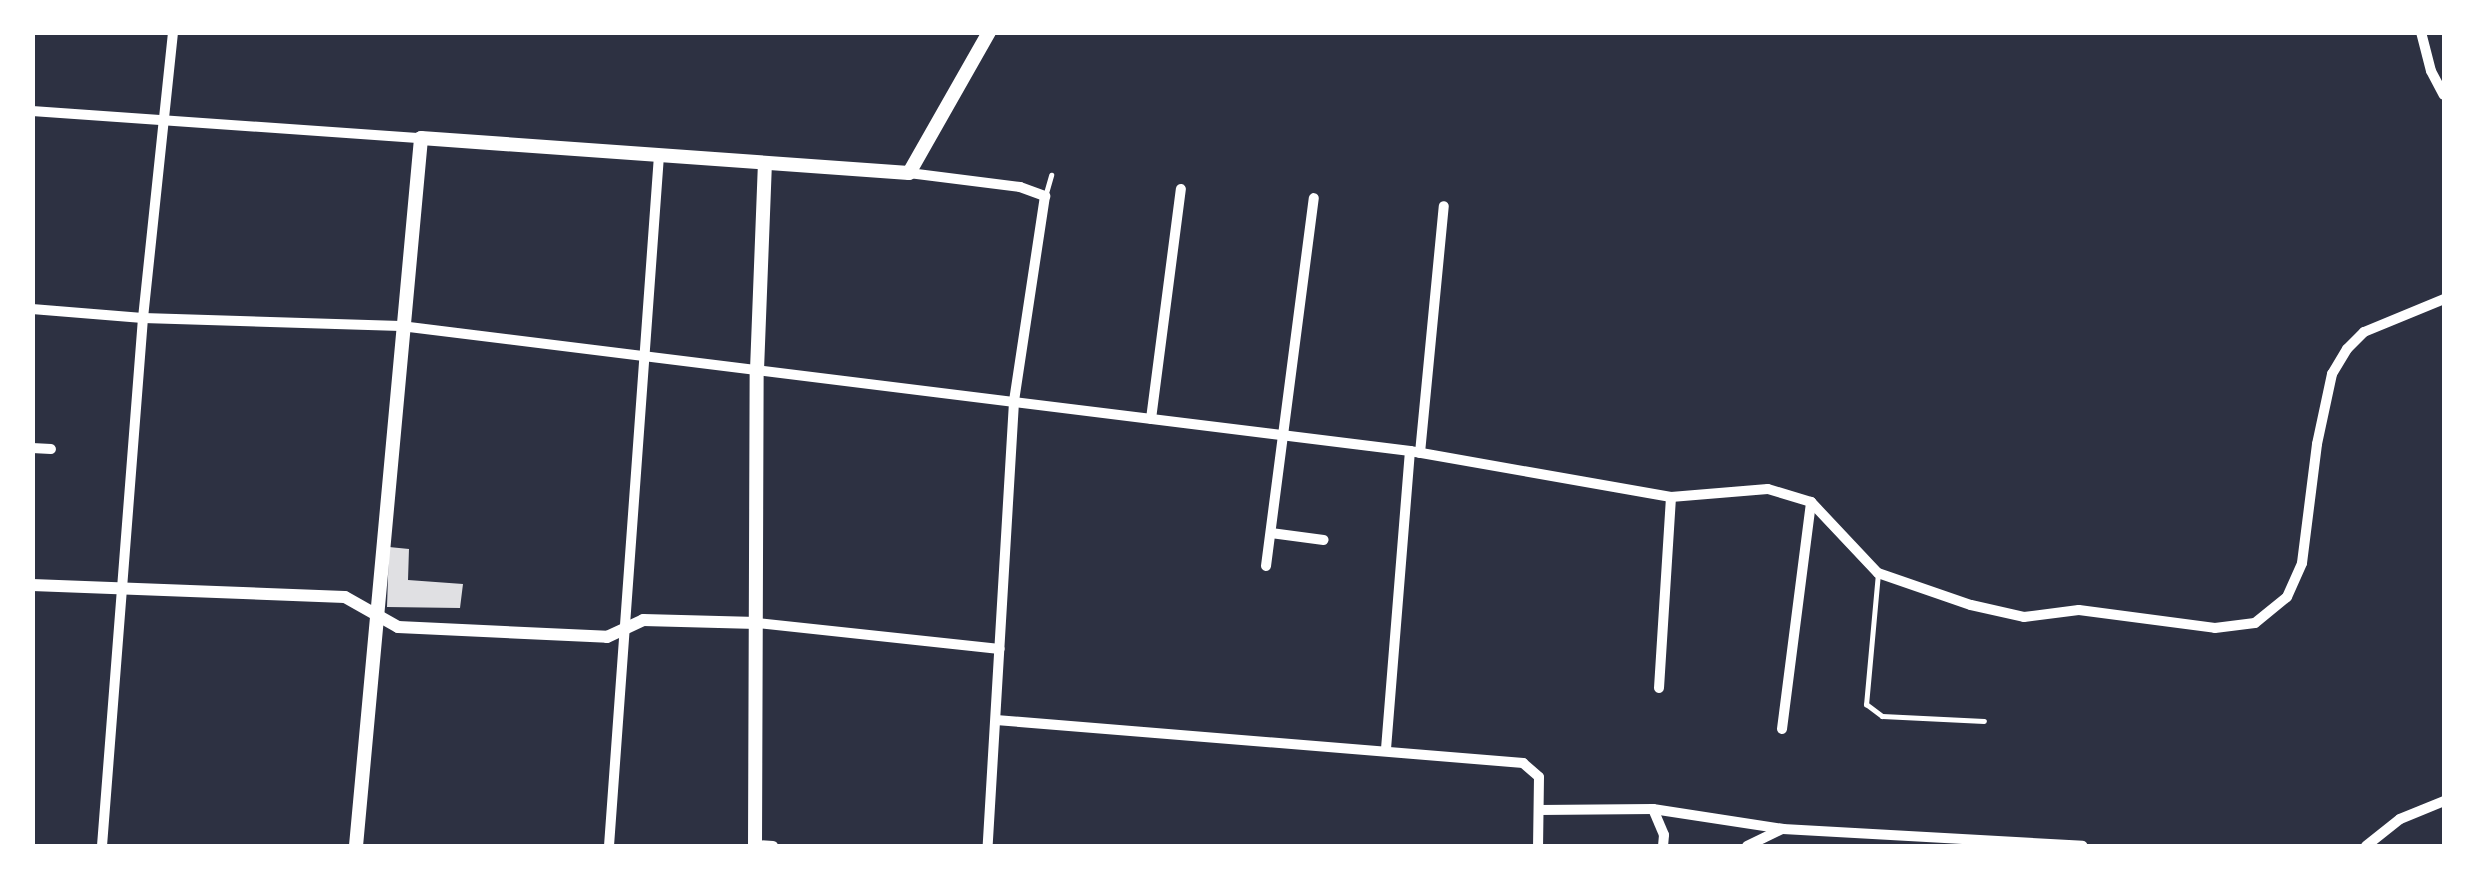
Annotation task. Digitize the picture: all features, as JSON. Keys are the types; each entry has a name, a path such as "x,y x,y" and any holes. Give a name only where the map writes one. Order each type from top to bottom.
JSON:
{"main road":[{"path":"356,846 420,138 910,172 988,32"},
{"path":"755,846 757,370 766,165"}],"street":[{"path":"102,846 143,318 173,32"},
{"path":"2421,32 2431,71 2444,95"},
{"path":"32,110 164,123 420,138"},
{"path":"608,846 641,356 659,155"},
{"path":"910,172 1020,187 1045,196 1014,402 988,846"},
{"path":"1151,419 1181,189"},
{"path":"1266,566 1286,436 1314,198"},
{"path":"1386,750 1444,206"},
{"path":"32,310 143,318 401,326 1415,452 1671,497 1768,489 1810,502 1878,574 1970,605 2024,617 2079,610 2215,628 2255,624 2287,597 2302,562 2316,444 2332,374 2364,332 2444,298"},
{"path":"32,448 51,450"},
{"path":"1659,688 1671,497"},
{"path":"1782,729 1810,502"},
{"path":"1271,533 1324,540"},
{"path":"32,584 346,597 398,627 608,637 643,620 757,622 1000,650"},
{"path":"996,720 1522,764 1534,769 1540,786 1538,846"},
{"path":"2366,846 2400,819 2444,801"},
{"path":"1539,810 1653,809 1783,829 2083,846"},
{"path":"1653,809 1664,835 1663,846"},
{"path":"1747,846 1783,829"},
{"path":"755,846 773,846"}],"lane":[{"path":"1045,196 1051,175"},
{"path":"1878,574 1866,704 1882,716 1984,722"}],"building":[{"path":"389,547 409,549 408,580 463,584 460,608 387,607"}]}
